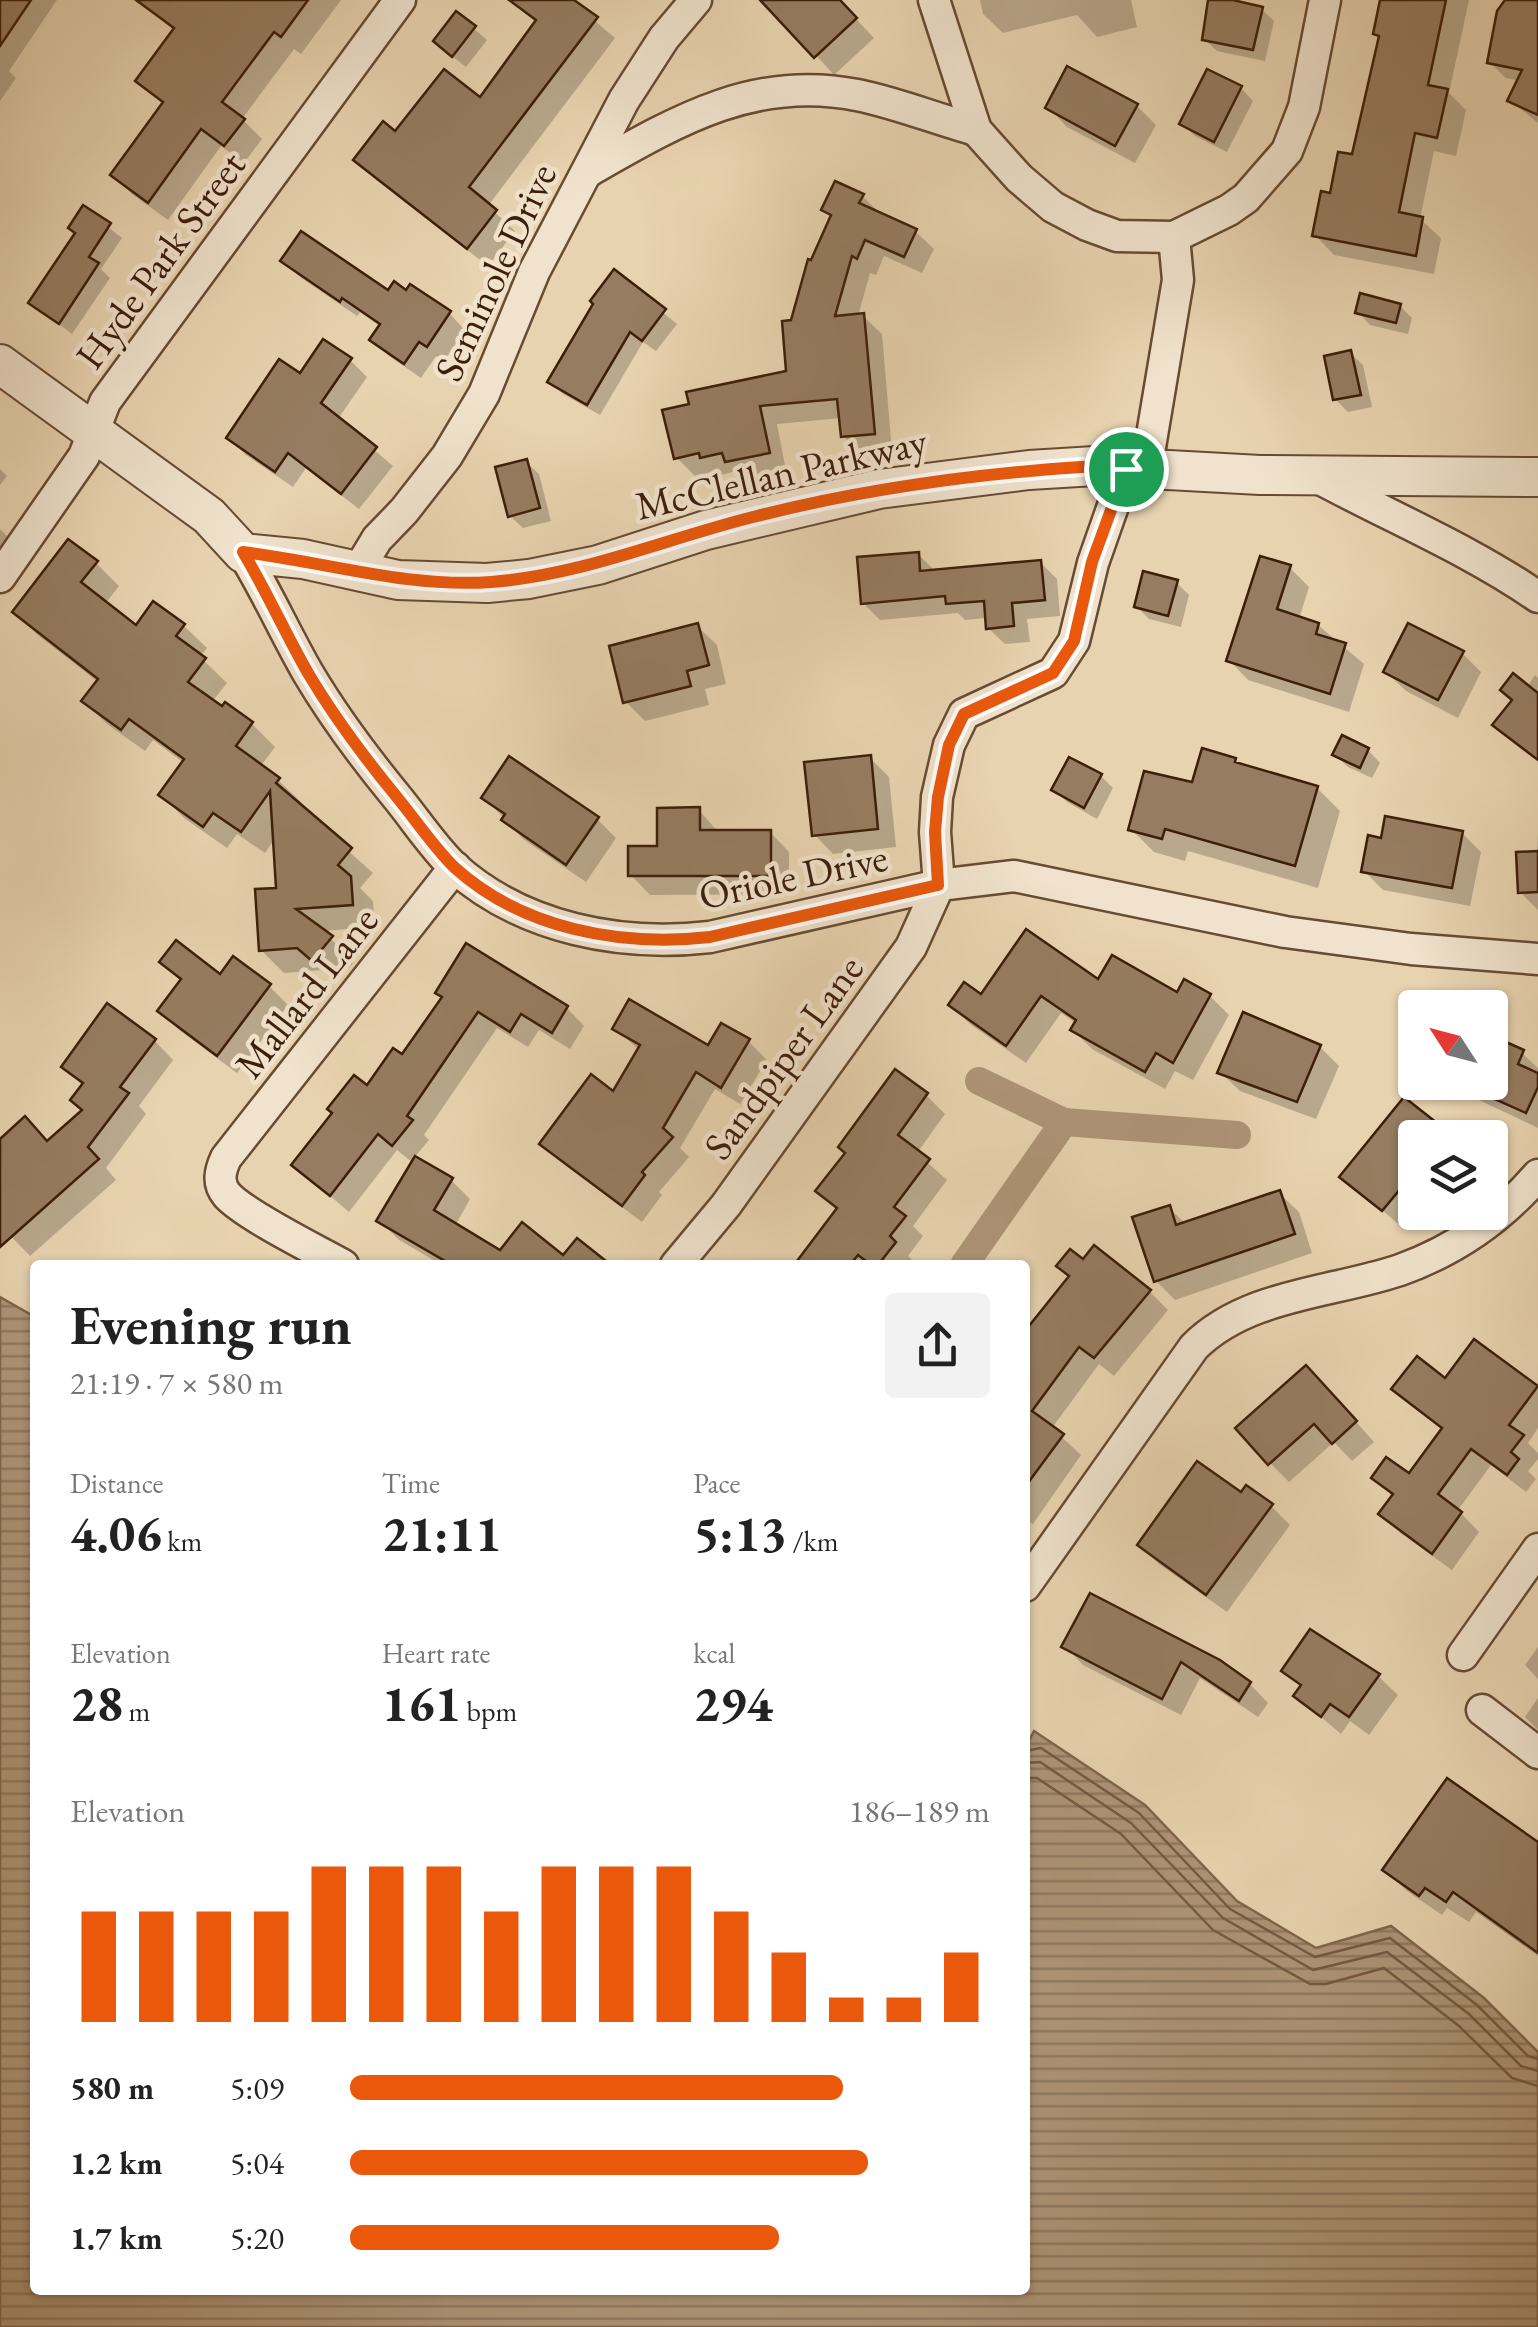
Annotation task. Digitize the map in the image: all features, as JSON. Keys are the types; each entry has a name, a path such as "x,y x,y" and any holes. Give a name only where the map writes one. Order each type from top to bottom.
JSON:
{"street":[{"name":"Hyde Park Street","path":"0,577 84,456 106,402 400,0"},
{"path":"934,0 976,130 1019,178 1070,218 1117,236 1174,237 1246,198 1286,152 1304,107 1326,0"},
{"name":"Seminole Drive","path":"357,572 377,539 447,456 484,394 534,272 624,100 683,4"},
{"path":"587,172 704,109 784,91 851,94 976,130"},
{"path":"938,885 938,797 949,745 964,714 1053,673 1074,641 1092,562 1136,470 1178,280 1174,237"},
{"path":"0,364 209,516 243,552"},
{"name":"McClellan Parkway","path":"243,552 449,583 529,579 598,565 759,516 879,490 1028,470 1095,466 1538,477"},
{"path":"1311,474 1406,521 1538,597"},
{"name":"Oriole Drive","path":"243,552 308,671 355,745 455,867 528,915 582,932 643,941 710,937 938,885 1014,876 1285,932 1411,949 1538,959"},
{"name":"Mallard Lane","path":"334,1260 226,1194 219,1178 221,1168 455,867"},
{"name":"Sandpiper Lane","path":"680,1260 726,1205 911,946 938,885"},
{"path":"1030,1579 1194,1348 1212,1329 1271,1304 1436,1256 1510,1204 1538,1175"},
{"path":"1462,1656 1538,1549"},
{"path":"1482,1710 1538,1753"}],"water":[{"path":"0,1297 30,1314 30,2295 1030,2295 1030,1739 1034,1731 1145,1805 1237,1901 1316,1948 1391,1926 1484,1998 1538,2052 1538,2327 0,2327"}],"building":[{"path":"0,0 31,0 0,46"},
{"path":"136,0 308,0 281,37 274,32 222,102 245,119 224,146 201,129 148,203 110,175 163,102 135,81 174,28"},
{"path":"509,0 574,0 598,17 469,187 497,210 467,249 353,160 383,121 395,131 444,69 480,97 536,20"},
{"path":"760,0 840,0 857,18 814,58"},
{"path":"1208,0 1233,0 1263,7 1253,50 1202,40"},
{"path":"1380,0 1446,0 1428,85 1448,89 1437,138 1415,133 1399,212 1423,217 1416,256 1312,236 1321,191 1330,193 1338,152 1352,154 1379,36 1373,34"},
{"path":"1505,0 1538,0 1538,115 1507,101 1522,70 1487,63 1497,11"},
{"path":"456,11 476,26 452,57 433,41"},
{"path":"1067,66 1138,104 1115,146 1045,108"},
{"path":"1207,69 1242,86 1214,142 1179,124"},
{"path":"835,181 864,194 859,203 917,229 904,257 865,240 857,259 852,256 835,316 864,313 875,434 841,437 837,399 760,406 770,453 725,462 722,453 674,459 662,410 689,404 686,392 786,371 782,321 791,320 808,259 811,260 831,215 821,210"},
{"path":"83,205 111,223 89,257 99,263 59,324 28,303 75,233 68,228"},
{"path":"301,231 388,290 394,281 406,290 410,284 451,311 427,347 419,342 404,364 369,340 380,324 280,261"},
{"path":"614,269 666,309 642,341 630,332 587,405 547,382 593,304 590,301"},
{"path":"1360,293 1401,304 1396,323 1355,313"},
{"path":"323,339 352,358 321,403 377,447 341,494 288,453 275,472 226,438 279,359 300,373"},
{"path":"1351,350 1361,395 1333,400 1324,356"},
{"path":"527,459 540,508 508,517 495,467"},
{"path":"68,539 98,561 81,582 136,625 153,601 185,624 176,636 206,658 188,682 253,722 236,746 280,778 276,783 352,848 338,865 351,876 353,905 296,909 333,936 312,961 297,948 259,951 255,889 276,888 270,791 241,832 213,813 203,827 158,795 184,759 129,719 121,730 81,701 98,679 12,612"},
{"path":"919,552 920,571 1041,560 1045,600 1012,603 1014,626 986,629 984,601 946,604 945,596 861,604 857,557"},
{"path":"1260,556 1291,565 1277,609 1319,623 1316,634 1346,643 1330,694 1226,661"},
{"path":"1143,571 1178,580 1168,616 1134,607"},
{"path":"698,623 709,665 687,671 691,686 623,703 609,646"},
{"path":"1408,623 1464,651 1438,700 1383,672"},
{"path":"1513,673 1538,693 1538,760 1492,725 1512,700 1500,690"},
{"path":"1342,735 1369,748 1360,768 1332,755"},
{"path":"1202,748 1236,758 1235,762 1318,786 1295,866 1165,829 1162,839 1128,830 1144,771 1192,782"},
{"path":"871,755 878,829 812,836 804,762"},
{"path":"509,756 599,817 566,865 501,820 505,814 481,798"},
{"path":"1069,757 1102,774 1084,808 1051,790"},
{"path":"700,807 700,830 771,830 771,876 628,876 628,846 657,846 657,808"},
{"path":"1385,816 1463,831 1452,888 1361,872 1368,835 1381,838"},
{"path":"1538,851 1538,892 1518,893 1516,852"},
{"path":"1026,929 1098,979 1112,955 1177,992 1184,979 1211,994 1173,1063 1156,1053 1145,1072 1070,1030 1076,1020 1041,996 1006,1046 948,1005 964,982 981,994"},
{"path":"176,940 220,974 233,956 271,984 217,1056 157,1011 181,979 159,962"},
{"path":"466,943 568,1006 552,1033 521,1014 510,1032 478,1012 407,1116 413,1120 392,1146 378,1134 330,1196 291,1165 332,1113 327,1109 354,1075 367,1085 393,1048 402,1054 442,997 435,993"},
{"path":"629,999 708,1045 721,1023 750,1039 721,1088 696,1072 663,1128 673,1137 642,1172 645,1175 622,1206 539,1144 591,1074 613,1091 640,1045 612,1029"},
{"path":"107,1003 156,1039 120,1087 129,1093 88,1147 99,1159 0,1247 0,1139 25,1116 47,1141 82,1110 70,1100 83,1083 61,1067"},
{"path":"1243,1012 1321,1045 1297,1102 1217,1073"},
{"path":"1508,1043 1524,1050 1518,1064 1538,1073 1538,1087 1526,1113 1497,1100 1508,1100"},
{"path":"895,1069 928,1093 898,1135 930,1159 894,1207 906,1216 890,1236 896,1242 882,1260 864,1260 858,1255 854,1260 798,1260 837,1208 815,1191 845,1153 838,1147"},
{"path":"1402,1100 1408,1100 1433,1120 1398,1120 1398,1192 1382,1211 1339,1177"},
{"path":"415,1156 453,1178 434,1210 500,1250 522,1222 563,1255 577,1238 605,1260 443,1260 376,1221"},
{"path":"1280,1190 1295,1234 1154,1282 1132,1217 1170,1205 1176,1225"},
{"path":"1094,1245 1151,1290 1094,1358 1079,1347 1032,1411 1064,1434 1030,1480 1030,1325 1069,1276 1056,1266 1070,1249 1083,1259"},
{"path":"1474,1339 1538,1386 1509,1425 1524,1435 1511,1452 1519,1459 1507,1475 1471,1449 1438,1494 1462,1512 1432,1554 1378,1514 1393,1494 1371,1478 1386,1457 1409,1473 1442,1428 1391,1389 1417,1356 1445,1378"},
{"path":"1306,1365 1357,1421 1332,1444 1314,1424 1268,1465 1235,1428"},
{"path":"1197,1461 1241,1492 1246,1485 1273,1504 1206,1595 1137,1545"},
{"path":"1090,1593 1220,1660 1251,1682 1239,1701 1181,1662 1162,1699 1061,1647"},
{"path":"1310,1629 1380,1674 1349,1717 1330,1704 1321,1717 1293,1696 1301,1685 1281,1671"},
{"path":"1447,1778 1538,1842 1538,1953 1453,1892 1446,1902 1425,1888 1419,1896 1382,1870"}],"waterway":[{"path":"979,1081 1064,1122 1237,1135"},
{"path":"967,1260 1064,1122"}],"route":[{"path":"1095,466 1126,469 1092,562 1074,641 1053,673 964,714 949,745 942,768 935,832 938,885 710,937 643,941 582,932 528,915 455,867 355,745 308,671 243,552 398,580 449,583 529,579 598,565 759,516 879,490 1028,470 1095,466"}]}
